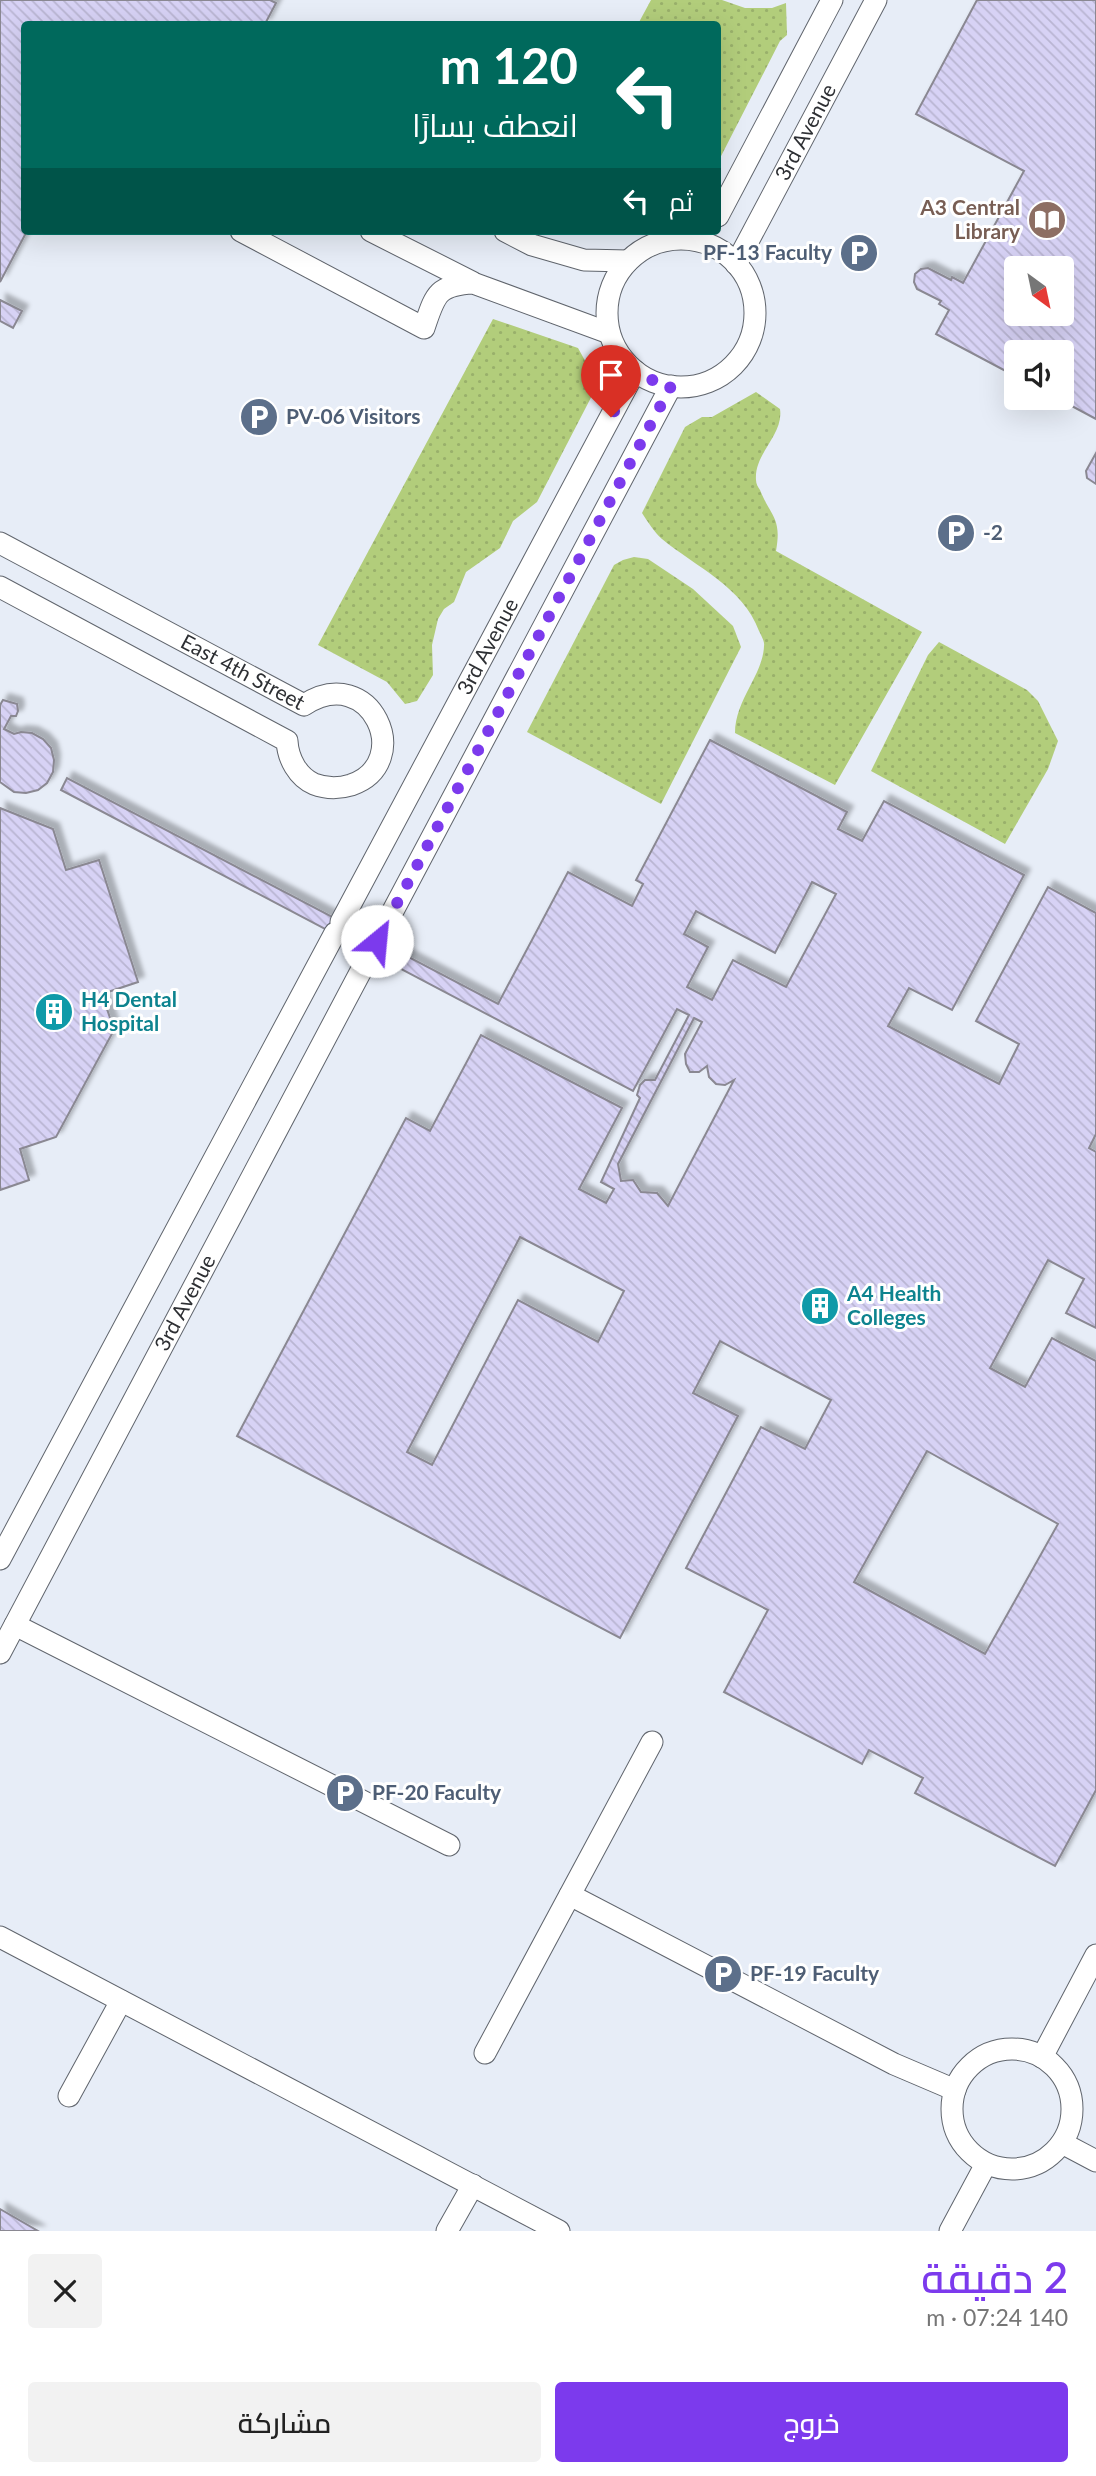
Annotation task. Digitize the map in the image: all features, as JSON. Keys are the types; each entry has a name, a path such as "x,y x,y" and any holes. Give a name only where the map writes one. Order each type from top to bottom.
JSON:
{"lane":[{"name":"3rd Avenue","path":"721,210 832,0"},
{"name":"3rd Avenue","path":"736,264 876,0"},
{"path":"249,235 424,328 436,296 453,284 473,283"},
{"path":"379,235 473,283 610,333"},
{"path":"513,235 532,245 584,260 628,261"},
{"path":"706,237 736,264 752,293 755,312 753,331 745,349 733,365 718,377 701,384 682,387 662,385 635,371 617,351 607,314 609,295 616,277 628,261 643,250 661,242 706,237"},
{"name":"3rd Avenue","path":"0,1559 635,371"},
{"name":"3rd Avenue","path":"0,1653 671,386"},
{"name":"East 4th Street","path":"0,543 304,705 329,694 344,694 358,699 370,708 378,720 382,742 377,764 368,776 341,789 312,783 300,774 292,762 288,741 0,587"},
{"path":"59,553 63,576"},
{"path":"15,1625 449,1845"},
{"path":"485,2053 652,1742"},
{"path":"570,1895 894,2064 955,2090"},
{"path":"0,1937 559,2231"},
{"path":"1042,2057 1096,1955"},
{"path":"69,2096 121,2000"},
{"path":"1006,2049 1023,2050 1042,2057 1054,2066 1064,2079 1071,2095 1069,2129 1062,2143 1049,2157 1034,2165 1000,2169 986,2164 970,2153 959,2140 953,2123 951,2106 962,2075 989,2053 1006,2049"},
{"path":"1062,2143 1096,2161"},
{"path":"950,2231 986,2164"},
{"path":"447,2231 472,2185"}],"green space":[{"path":"651,0 722,0 745,8 772,8 786,3 787,35 780,41 721,156 721,21 640,21"},
{"path":"493,319 578,348 598,384 537,502 513,521 500,548 466,572 454,602 444,609 438,619 432,645 433,675 417,701 405,704 387,682 318,645"},
{"path":"756,392 780,409 778,427 759,461 756,480 778,531 776,551 922,632 835,785 735,733 739,710 762,657 763,638 742,602 717,579 662,539 642,513 685,427 702,417 712,417"},
{"path":"634,557 648,559 693,589 733,626 741,647 661,804 527,732 614,565"},
{"path":"939,642 1027,690 1038,701 1058,741 1048,769 1005,844 871,771 928,655"}],"building":[{"path":"0,0 270,0 276,3 267,21 21,21 21,235 25,235 0,282"},
{"name":"A3 Central Library","path":"977,0 1096,0 1096,419 1074,407 1074,340 1004,340 1004,370 936,334 949,310 939,304 941,301 917,289 914,282 915,274 928,268 963,283 1024,171 916,114"},
{"path":"0,300 22,311 13,328 0,321"},
{"path":"1096,453 1096,484 1087,478 1086,471"},
{"path":"3,700 17,704 18,711 16,716 11,716 4,729 14,734 32,733 43,739 51,748 53,772 47,783 38,790 14,792 0,782 0,705"},
{"name":"A4 Health Colleges","path":"710,740 847,812 838,829 862,841 884,801 1024,875 952,1010 909,988 888,1026 999,1084 1019,1044 976,1021 1048,887 1096,913 1096,1134 1089,1148 1096,1152 1096,1328 1066,1313 1084,1279 1048,1260 990,1368 1025,1387 1052,1338 1096,1361 1096,1790 1055,1866 915,1793 923,1778 869,1750 862,1764 724,1692 768,1610 686,1568 761,1427 805,1449 831,1400 720,1341 693,1393 738,1416 620,1638 237,1436 406,1118 430,1131 481,1035 622,1108 579,1189 606,1203 614,1189 601,1182 640,1098 637,1095 640,1085 645,1080 655,1080 689,1015 677,1009 633,1091 61,790 67,778 498,1004 568,872 632,906 643,884 636,880","holes":["812,882 836,894 786,987 733,960 712,1000 687,987 708,947 684,934 696,911 775,953","694,1018 702,1022 685,1054 690,1072 699,1072 707,1066 709,1077 716,1084 725,1085 734,1080 668,1206 657,1193 641,1192 633,1180 621,1181 618,1164","520,1237 624,1291 598,1342 518,1300 432,1465 407,1452","927,1451 1058,1524 985,1654 854,1582"]},
{"name":"H4 Dental Hospital","path":"0,808 53,829 66,870 99,860 138,982 102,994 114,1030 56,1137 20,1149 29,1180 0,1190"},
{"path":"0,2209 38,2231 0,2231"}],"place":[{"name":"A3 Central Library","path":"1047,220"},
{"name":"PF-13 Faculty","path":"859,253"},
{"name":"PV-06 Visitors","path":"259,417"},
{"name":"-2","path":"956,533"},
{"name":"H4 Dental Hospital","path":"54,1012"},
{"name":"A4 Health Colleges","path":"820,1306"},
{"name":"PF-20 Faculty","path":"345,1793"},
{"name":"PF-19 Faculty","path":"723,1974"}],"route":[{"path":"377,941 671,386 662,385 635,371 611,417"}]}
